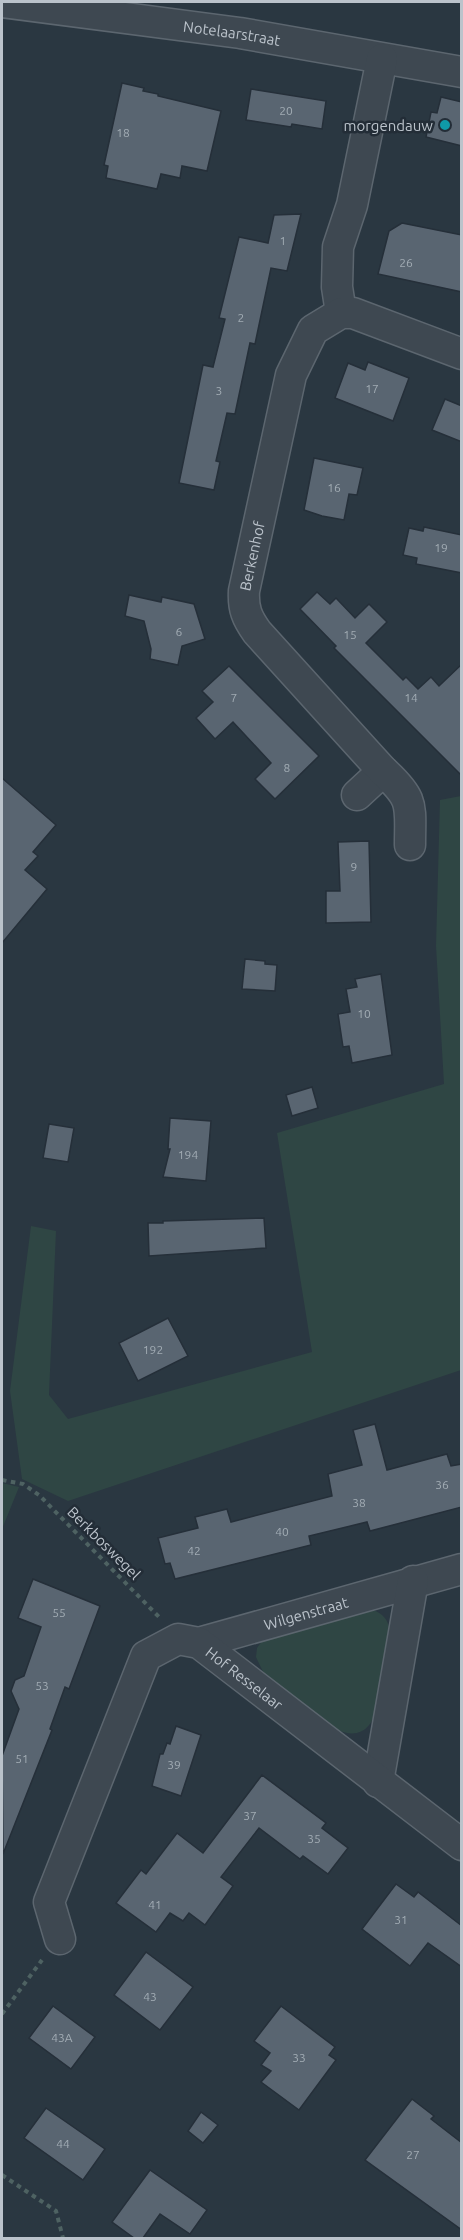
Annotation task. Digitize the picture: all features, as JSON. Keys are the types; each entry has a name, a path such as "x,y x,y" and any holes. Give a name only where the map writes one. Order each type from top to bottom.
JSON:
{"street":[{"name":"Notelaarstraat","path":"2,2 240,33 462,72"},
{"path":"382,59 352,206 338,247 336,287 341,314 353,312 462,354"},
{"name":"Berkenhof","path":"341,314 313,330 291,375 243,604 246,617 257,632 383,771 399,785 411,803 410,845"},
{"path":"357,795 383,771"},
{"name":"Wilgenstraat","path":"189,1641 462,1569"},
{"path":"378,1782 413,1581"},
{"path":"60,1939 49,1902 146,1656 189,1641"},
{"name":"Hof Resselaar","path":"189,1641 462,1845"}],"path":[{"name":"Berkboswegel","path":"2,1480 22,1484 39,1495 169,1626 189,1641"},
{"path":"2,2014 60,1939"},
{"path":"2,2175 56,2211 63,2238"}],"green space":[{"path":"461,796 461,1370 68,1501 22,1479 10,1391 31,1226 56,1231 49,1395 68,1419 312,1352 277,1133 444,1084 436,946 440,800"},
{"path":"2,1483 19,1487 2,1529"},
{"path":"369,1609 379,1613 386,1620 390,1632 389,1642 374,1716 369,1725 361,1731 351,1733 337,1730 265,1676 256,1657 257,1648 264,1638"}],"building":[{"path":"122,83 144,88 143,91 158,94 158,96 221,111 207,171 182,166 180,178 161,174 157,189 106,178 108,166 104,165"},
{"path":"251,89 326,101 322,129 246,120"},
{"name":"morgendauw","path":"441,97 462,102 462,146 426,137 431,112 437,113"},
{"path":"301,214 287,271 271,268 255,344 250,343 235,414 227,413 216,461 220,462 214,490 179,483 203,365 213,367 225,319 219,318 239,237 268,243 274,215"},
{"path":"402,223 462,235 462,292 378,274 389,231"},
{"path":"368,362 409,378 393,421 335,398 348,363 365,370"},
{"path":"445,399 462,406 462,442 432,430"},
{"path":"314,458 363,468 357,495 349,494 344,520 304,510"},
{"path":"424,527 462,535 462,573 416,564 417,558 403,555 409,528 423,531"},
{"path":"317,592 330,604 336,598 355,618 369,604 387,622 366,643 403,680 406,677 418,689 431,677 439,686 462,664 462,776 334,648 336,646 300,609"},
{"path":"129,595 161,602 162,597 194,604 205,639 182,646 178,665 150,659 151,649 144,621 125,616"},
{"path":"229,666 319,756 275,799 255,779 271,763 233,722 215,739 196,718 213,702 202,691"},
{"path":"2,778 56,825 33,852 38,856 25,870 47,889 2,943"},
{"path":"369,841 371,922 326,923 326,891 340,891 338,842"},
{"path":"245,959 277,965 275,991 242,989"},
{"path":"381,974 392,1055 352,1063 349,1046 343,1047 338,1014 350,1012 346,989 357,987 355,979"},
{"path":"312,1087 318,1108 292,1116 286,1095"},
{"path":"170,1118 211,1121 206,1181 163,1177 170,1149 168,1149"},
{"path":"49,1124 74,1128 68,1162 43,1158"},
{"path":"264,1218 266,1248 149,1256 148,1223"},
{"path":"168,1318 188,1356 138,1381 119,1343"},
{"path":"375,1424 387,1470 447,1454 451,1466 462,1464 462,1507 370,1531 367,1522 309,1536 311,1545 175,1579 170,1563 165,1564 158,1538 198,1528 195,1517 227,1509 231,1522 332,1496 328,1474 362,1465 353,1430"},
{"path":"33,1579 100,1606 69,1689 65,1687 50,1729 52,1730 3,1854 2,1756 19,1709 11,1691 15,1680 24,1676 41,1627 18,1618"},
{"path":"176,1726 201,1735 181,1796 152,1786 160,1754 163,1754 167,1743 170,1744"},
{"path":"262,1775 326,1823 322,1828 348,1848 328,1874 303,1856 300,1859 259,1828 221,1877 233,1886 205,1925 189,1913 183,1921 170,1913 156,1932 116,1903 141,1870 146,1874 177,1833 203,1853"},
{"path":"396,1884 414,1897 418,1892 462,1926 462,1967 428,1943 410,1966 362,1929"},
{"path":"146,1952 193,1987 160,2030 114,1995"},
{"path":"53,2006 95,2037 71,2069 29,2038"},
{"path":"281,2006 335,2047 329,2055 336,2060 299,2110 261,2082 271,2071 261,2065 270,2053 254,2041"},
{"path":"412,2099 434,2116 431,2119 462,2143 462,2230 365,2160"},
{"path":"46,2108 105,2149 83,2180 24,2138"},
{"path":"201,2112 218,2125 203,2143 188,2131"},
{"path":"150,2170 207,2210 190,2234 160,2214 143,2238 134,2238 112,2222"}],"place":[{"name":"morgendauw","path":"445,125"}]}
